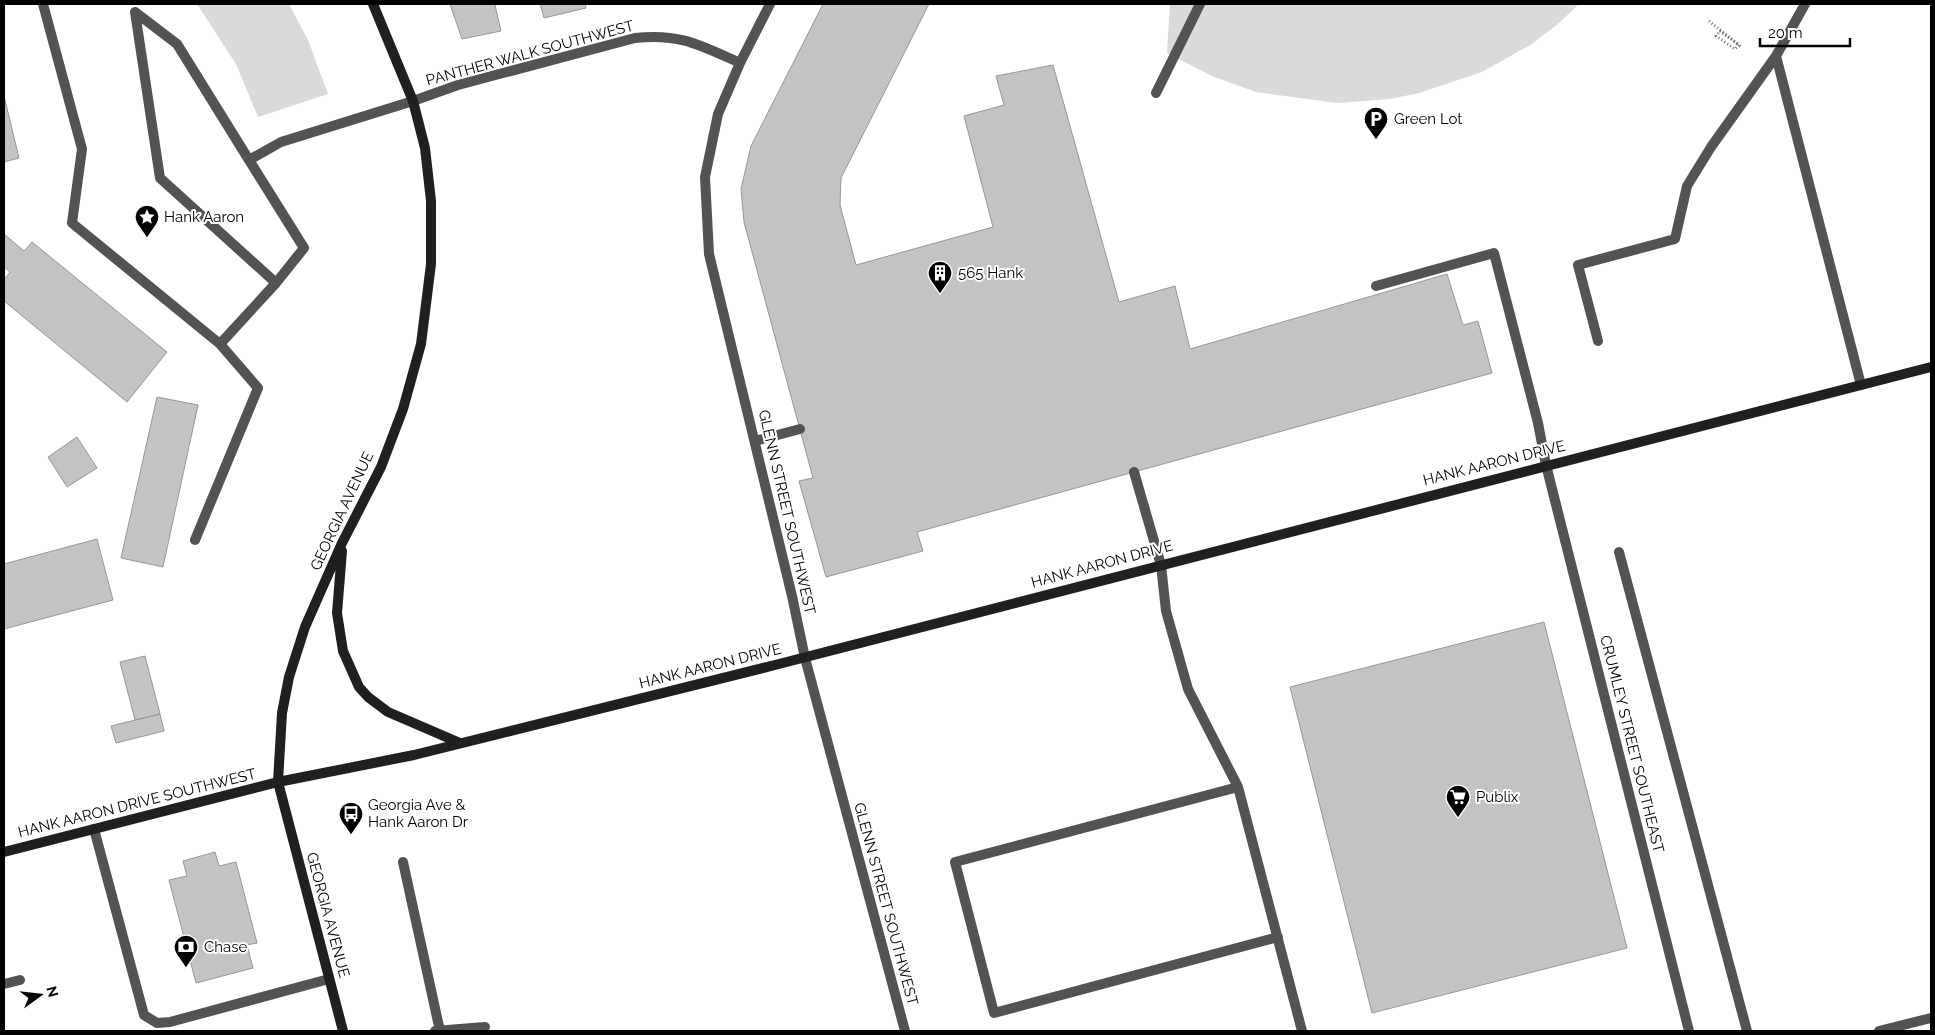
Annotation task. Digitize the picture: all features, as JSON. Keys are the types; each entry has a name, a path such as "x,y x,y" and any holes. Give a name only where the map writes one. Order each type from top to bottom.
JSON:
{"main road":[{"name":"GEORGIA AVENUE","path":"343,1031 278,782 282,713 289,678 305,627 342,543 381,467 403,409 421,344 431,264 431,201 425,148 413,101 373,4"},
{"name":"HANK AARON DRIVE","path":"278,782 414,755 805,658 828,650 1931,367"},
{"path":"342,543 337,613 343,652 359,687 368,697 388,712 460,743"},
{"name":"HANK AARON DRIVE SOUTHWEST","path":"4,852 278,782"}],"street":[{"path":"43,4 82,148 72,223 220,344 258,388 195,540"},
{"name":"GLENN STREET SOUTHWEST","path":"770,4 740,63 718,114 706,177 709,254 792,596 805,658 905,1031"},
{"path":"1156,93 1200,4"},
{"path":"1598,341 1578,265 1675,239 1687,186 1711,147 1776,56 1805,4"},
{"path":"132,8 177,44 304,248 276,283 220,344"},
{"path":"132,8 160,178 276,283"},
{"name":"PANTHER WALK SOUTHWEST","path":"249,160 281,142 458,85 635,38 656,36 681,38 740,63"},
{"path":"1776,56 1861,385"},
{"name":"CRUMLEY STREET SOUTHEAST","path":"1376,286 1494,253 1689,1031"},
{"path":"755,441 800,429"},
{"path":"1134,472 1161,565 1166,611 1188,689 1238,787 1302,1031"},
{"path":"1619,552 1747,1031"},
{"path":"1238,787 955,862 994,1013 1278,938"},
{"path":"94,829 144,1015 157,1023 170,1022 329,980"},
{"path":"403,862 438,1031 485,1027"},
{"path":"4,984 20,980"},
{"path":"1879,1031 1931,1018"}],"path":[{"path":"1709,21 1740,46"},
{"path":"1720,31 1740,46 1735,49 1716,36 1720,31"}],"shaded area":[{"path":"197,4 289,4 308,40 328,94 258,117 236,64"},
{"path":"1170,4 1579,4 1559,23 1532,44 1482,72 1419,93 1390,99 1337,103 1256,92 1212,76 1167,53"}],"building":[{"path":"450,4 500,4 495,5 501,31 462,39"},
{"path":"540,4 585,4 586,8 544,18"},
{"name":"565 Hank","path":"823,4 929,4 841,178 840,205 856,265 993,227 964,116 1004,105 996,76 1053,65 1119,302 1175,286 1190,349 1447,274 1463,325 1478,321 1492,373 917,532 923,551 826,577 799,481 813,478 744,222 741,189 751,146"},
{"path":"4,96 19,158 4,162"},
{"path":"4,234 24,251 32,242 167,352 127,402 4,301 4,280 10,272 4,267"},
{"path":"157,397 198,405 163,567 121,558"},
{"path":"77,437 97,468 67,487 48,457"},
{"path":"97,539 113,600 4,629 4,564"},
{"name":"Publix","path":"1544,622 1627,948 1372,1013 1290,687"},
{"path":"145,656 160,714 135,720 120,662"},
{"path":"160,714 164,731 116,743 111,726"},
{"path":"215,852 219,866 236,862 257,943 247,945 253,968 196,983 169,880 187,876 183,861"}],"place":[{"name":"Green Lot","path":"1376,140"},
{"name":"Hank Aaron","path":"147,238"},
{"name":"565 Hank","path":"940,294"},
{"name":"Publix","path":"1458,818"},
{"name":"Georgia Ave & Hank Aaron Dr","path":"351,835"},
{"name":"Chase","path":"186,968"}]}
